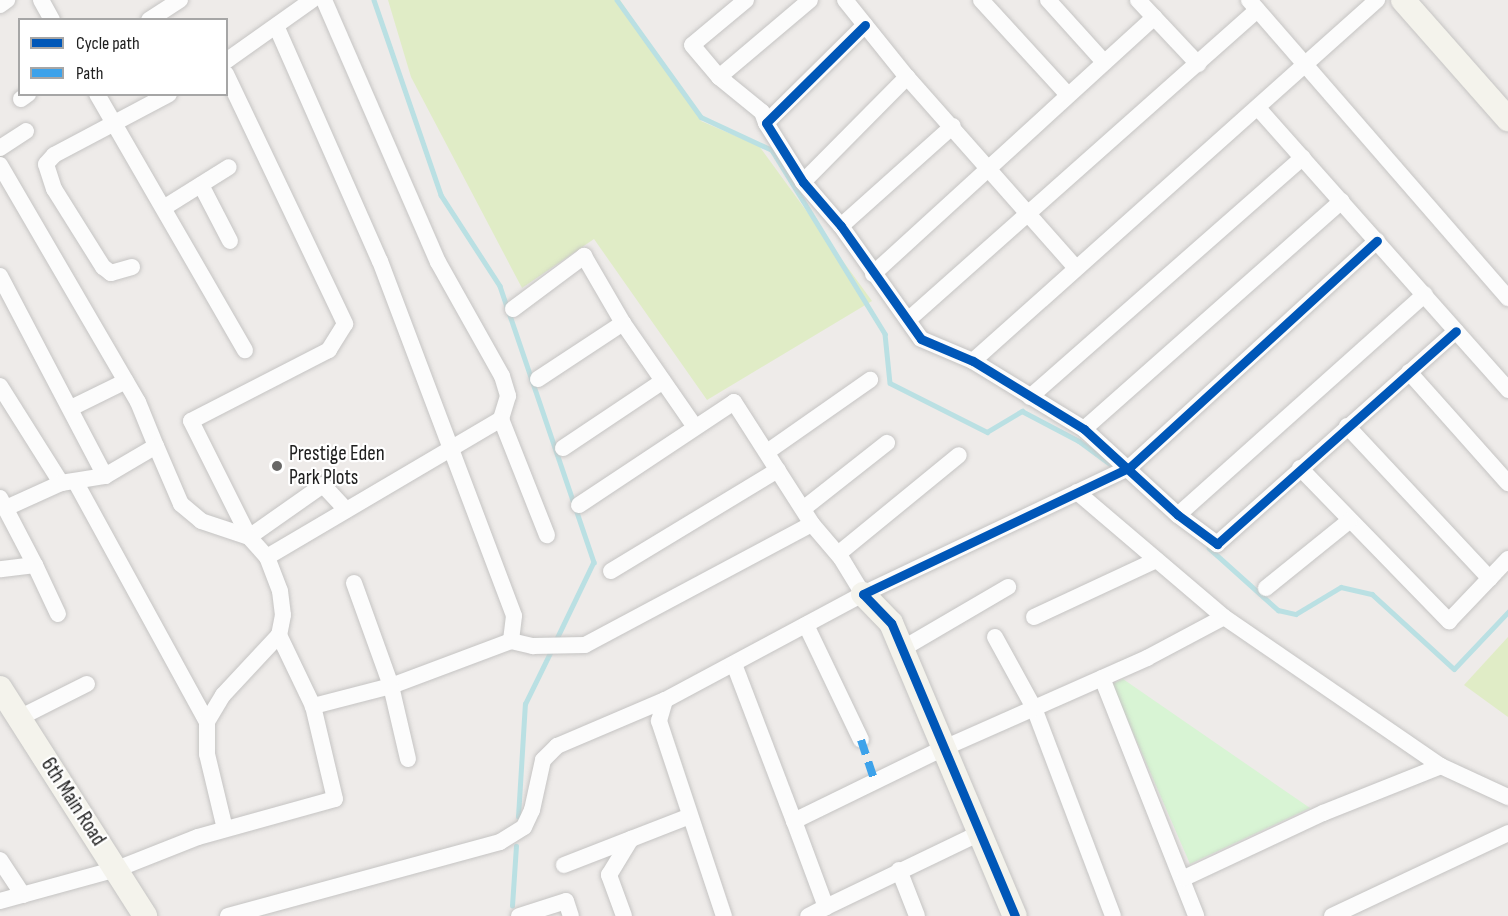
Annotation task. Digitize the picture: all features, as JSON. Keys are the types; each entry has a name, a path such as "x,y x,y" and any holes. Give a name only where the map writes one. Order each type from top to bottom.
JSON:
{"street":[{"path":"0,5 7,0"},
{"path":"41,0 51,18"},
{"path":"153,18 180,0"},
{"path":"228,60 277,28 312,0"},
{"path":"324,0 438,262 502,376 508,396 501,419 547,535"},
{"path":"746,0 692,45 719,77 753,103 803,182 841,226 917,334 930,345 973,360 1084,429 1178,515 1217,544 1456,331"},
{"path":"719,77 810,0"},
{"path":"845,0 907,77 953,126 1027,216 1076,268"},
{"path":"981,0 1067,94"},
{"path":"1048,0 1104,62"},
{"path":"1138,0 1197,64"},
{"path":"973,360 1377,0"},
{"path":"1403,0 1508,119"},
{"path":"908,320 1197,64 1253,5 1508,298"},
{"path":"873,274 1067,94 1154,17"},
{"path":"766,123 865,25"},
{"path":"277,28 380,261 453,448 514,616 511,641"},
{"path":"803,182 907,77"},
{"path":"207,722 223,695 279,635 283,615 280,591 267,557 249,537 191,421 329,350 345,324 228,78"},
{"path":"98,96 165,207 245,350"},
{"path":"132,267 111,273 103,267 54,189 46,164 54,155 116,125 166,96"},
{"path":"1258,108 1508,390"},
{"path":"841,226 953,126"},
{"path":"0,148 26,131"},
{"path":"1030,397 1303,158"},
{"path":"0,165 126,381 181,504 201,521 249,537"},
{"path":"165,207 230,167"},
{"path":"201,185 230,241"},
{"path":"1084,429 1342,201"},
{"path":"228,916 246,914 500,842 524,827 532,810 543,760 557,746 665,700 863,594 1129,468 1377,241"},
{"path":"513,309 584,256 623,323 695,427"},
{"path":"0,276 71,408 105,477"},
{"path":"1178,515 1425,294"},
{"path":"538,379 623,323"},
{"path":"1409,372 1508,483"},
{"path":"767,452 870,380"},
{"path":"71,408 126,381"},
{"path":"563,448 663,381"},
{"path":"0,386 68,482 207,722 207,754 225,829"},
{"path":"579,505 734,402 812,524 838,554 863,594 891,623 982,832 1015,916"},
{"path":"267,557 501,419"},
{"path":"1347,426 1490,579"},
{"path":"803,509 887,443"},
{"path":"58,614 3,503 68,482 105,477 156,446"},
{"path":"838,554 959,455"},
{"path":"1300,468 1349,521 1449,621 1508,559"},
{"path":"611,571 778,470"},
{"path":"249,537 323,485 346,510"},
{"path":"1080,491 1156,560 1224,617 1441,766 1508,798"},
{"path":"1266,588 1349,521"},
{"path":"313,706 390,686 511,641 533,646 585,645 812,524"},
{"path":"1034,617 1156,560"},
{"path":"0,569 35,565"},
{"path":"354,583 390,686 408,759"},
{"path":"902,649 1008,587"},
{"path":"794,821 944,748 1102,678 1224,617"},
{"path":"806,625 861,740"},
{"path":"0,901 117,870 225,829 335,799 313,706 279,635"},
{"path":"995,637 1034,708 1113,916"},
{"path":"734,664 826,907"},
{"path":"1102,678 1184,878 1196,916"},
{"path":"19,718 87,684"},
{"name":"6th Main Road","path":"0,688 145,916"},
{"path":"665,700 659,721 724,916"},
{"path":"1184,878 1323,813 1441,766"},
{"path":"564,865 690,816"},
{"path":"808,916 899,870 982,832"},
{"path":"1332,916 1508,832"},
{"path":"624,916 609,875 631,839"},
{"path":"0,860 23,895"},
{"path":"899,870 917,916"},
{"path":"519,916 566,901 571,916"}],"green space":[{"path":"388,0 620,0 701,121 759,146 872,301 707,400 594,239 522,288 411,77"},
{"path":"1508,637 1508,717 1464,685"},
{"path":"1123,679 1310,808 1190,864 1112,684"}],"waterway":[{"path":"374,0 441,195 500,286 594,562 556,641"},
{"path":"617,0 701,117 772,150 885,334 890,383 987,432 1022,411 1079,441 1113,466"},
{"path":"1209,548 1278,610 1296,614 1341,587 1372,594 1454,669 1508,612"},
{"path":"518,817 525,704 552,649"},
{"path":"512,906 516,846"}],"marked path":[{"path":"861,740 875,782"}],"cycle path":[{"path":"865,25 766,123 803,182 841,226 921,339 973,361 1084,429 1178,515 1217,544 1456,331"},
{"path":"1015,916 891,623 863,594 1130,467 1377,241"}],"place":[{"name":"Prestige Eden Park Plots","path":"277,466"}]}
